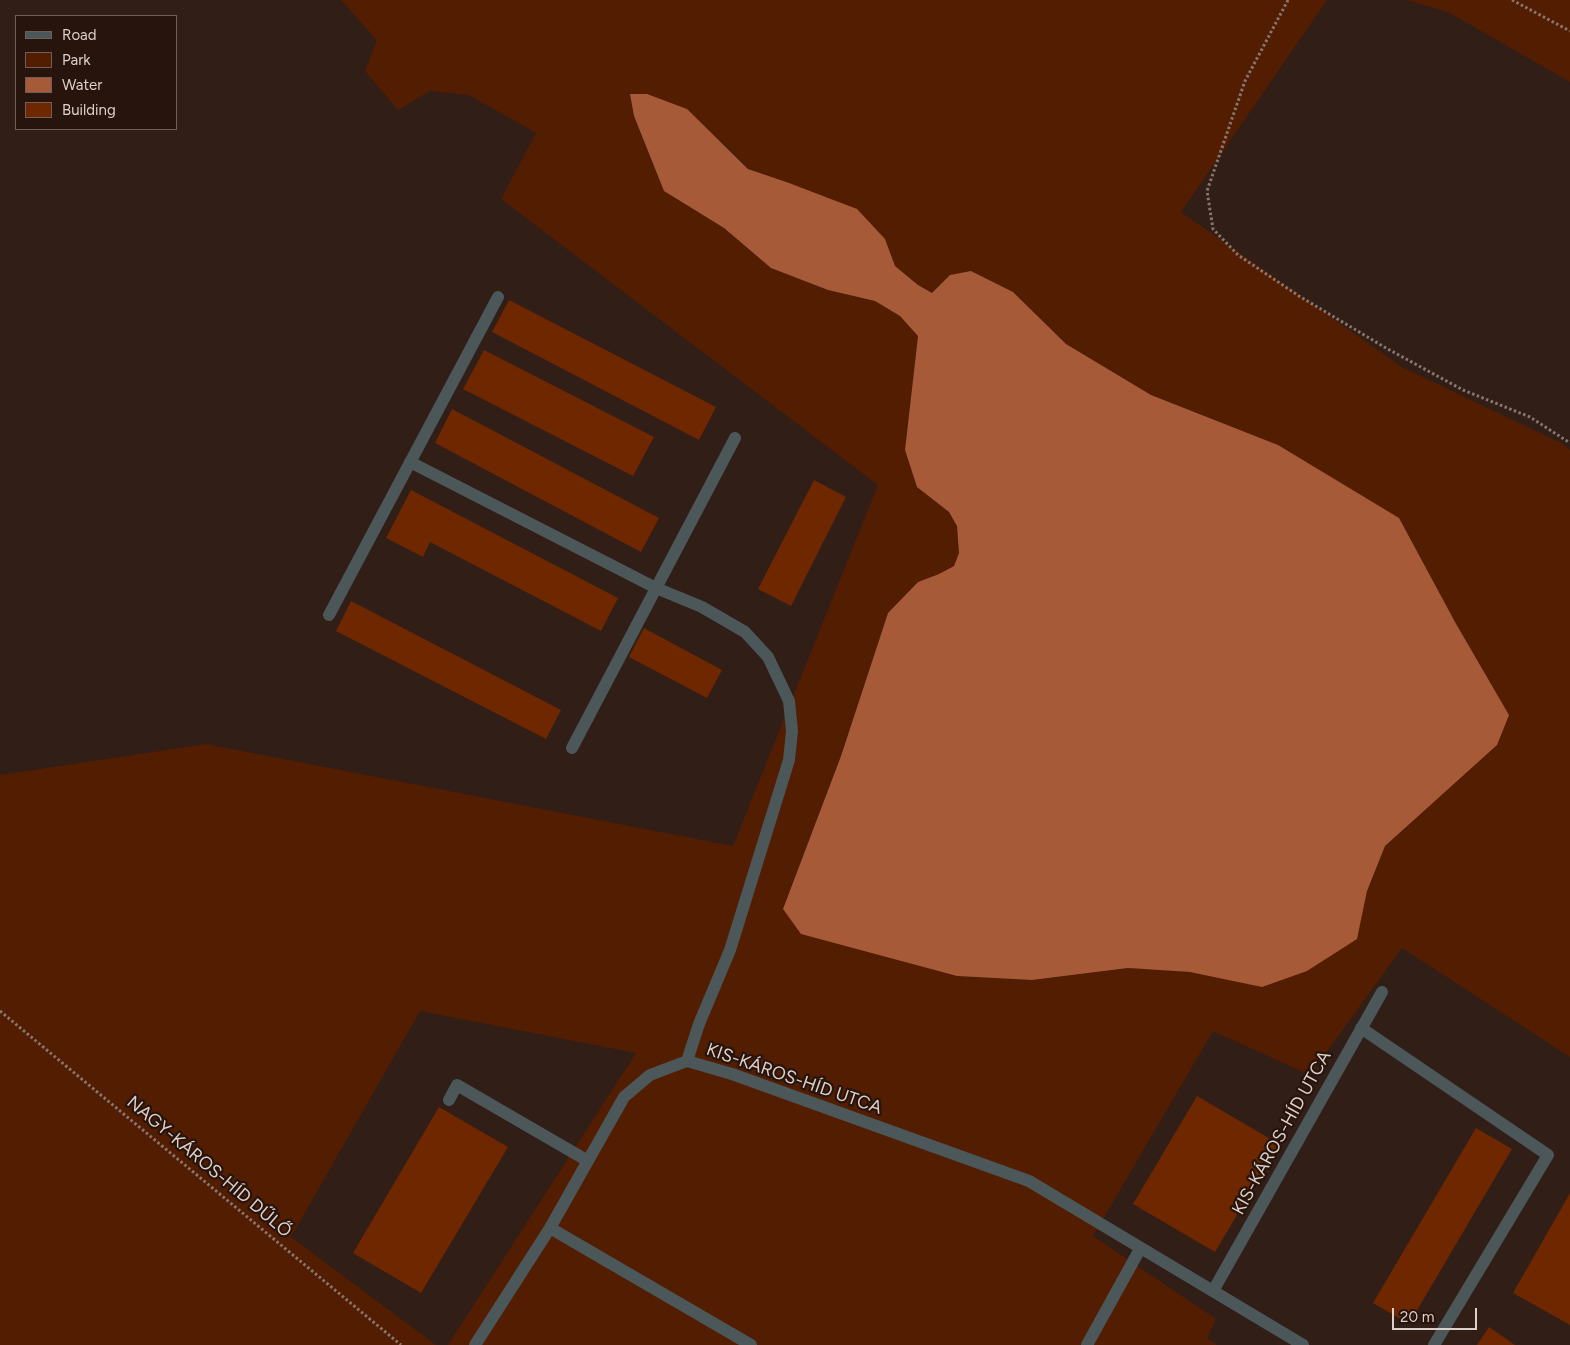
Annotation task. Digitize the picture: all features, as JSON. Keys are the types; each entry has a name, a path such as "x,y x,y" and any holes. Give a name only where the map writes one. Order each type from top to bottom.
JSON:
{"street":[{"path":"330,615 498,297"},
{"path":"572,748 734,438"},
{"path":"410,462 656,588 702,608 745,632 768,657 789,701 792,732 789,760 730,950 698,1024 688,1061"},
{"name":"KIS-KÁROS-HÍD UTCA","path":"1213,1291 1382,992"},
{"path":"1361,1028 1548,1155 1434,1345"},
{"name":"KIS-KÁROS-HÍD UTCA","path":"475,1345 550,1228 624,1097 650,1075 688,1061 732,1074 1029,1181 1304,1345"},
{"path":"449,1100 457,1085 588,1161"},
{"path":"550,1228 751,1345"},
{"path":"1087,1345 1140,1248"}],"path":[{"path":"1288,0 1245,81 1206,191 1213,229 1238,255 1299,296 1386,348 1463,390 1530,418 1570,443"},
{"path":"1512,0 1570,31"},
{"name":"NAGY-KÁROS-HÍD DŰLŐ","path":"0,1011 401,1345"}],"green space":[{"path":"341,0 1327,0 1181,212 1402,367 1563,444 1570,450 1570,1057 1402,948 1310,1075 1213,1031 1093,1236 1216,1319 1207,1338 1217,1345 448,1345 636,1053 420,1011 291,1237 436,1345 0,1345 0,775 206,744 733,846 878,485 501,199 536,133 469,95 430,91 398,110 365,71 377,40","holes":["634,116 720,140 748,168 885,239 895,266 918,285 932,293 950,275 972,271 1013,292 1066,344 1151,395 1278,445 1455,622 1509,715 1435,800 1385,846 1367,891 1357,939 1190,972 1128,968 1032,980 957,976 801,933 783,909 841,756 888,613 918,582 954,566 959,553 957,526 949,512 917,487 905,450 918,336 900,316 875,301 828,290 771,268 724,228 664,191"]},
{"path":"1406,0 1570,0 1570,82 1448,12"}],"water":[{"path":"630,94 647,94 687,109 748,169 857,209 885,239 895,266 918,285 932,293 950,275 971,271 1013,292 1066,344 1151,395 1278,445 1399,518 1455,622 1509,715 1497,745 1385,846 1367,891 1357,939 1307,971 1262,987 1190,972 1128,968 1032,980 957,976 801,934 783,909 841,756 888,613 918,582 954,566 959,553 957,526 949,512 917,487 905,450 918,336 900,316 875,301 828,290 771,268 724,228 664,191 634,116"}],"building":[{"path":"509,300 716,407 699,440 492,332"},
{"path":"484,350 654,437 633,476 463,389"},
{"path":"452,409 659,518 641,552 435,443"},
{"path":"814,480 846,497 791,606 758,589"},
{"path":"411,490 618,598 601,631 430,542 423,557 386,538"},
{"path":"351,601 561,710 546,739 336,631"},
{"path":"644,628 722,670 707,698 629,657"},
{"path":"1197,1096 1279,1144 1215,1252 1133,1204"},
{"path":"439,1107 508,1147 421,1293 353,1253"},
{"path":"1476,1128 1512,1149 1409,1324 1373,1303"},
{"path":"1570,1193 1570,1325 1513,1293"},
{"path":"1489,1327 1515,1345 1477,1345"}]}
